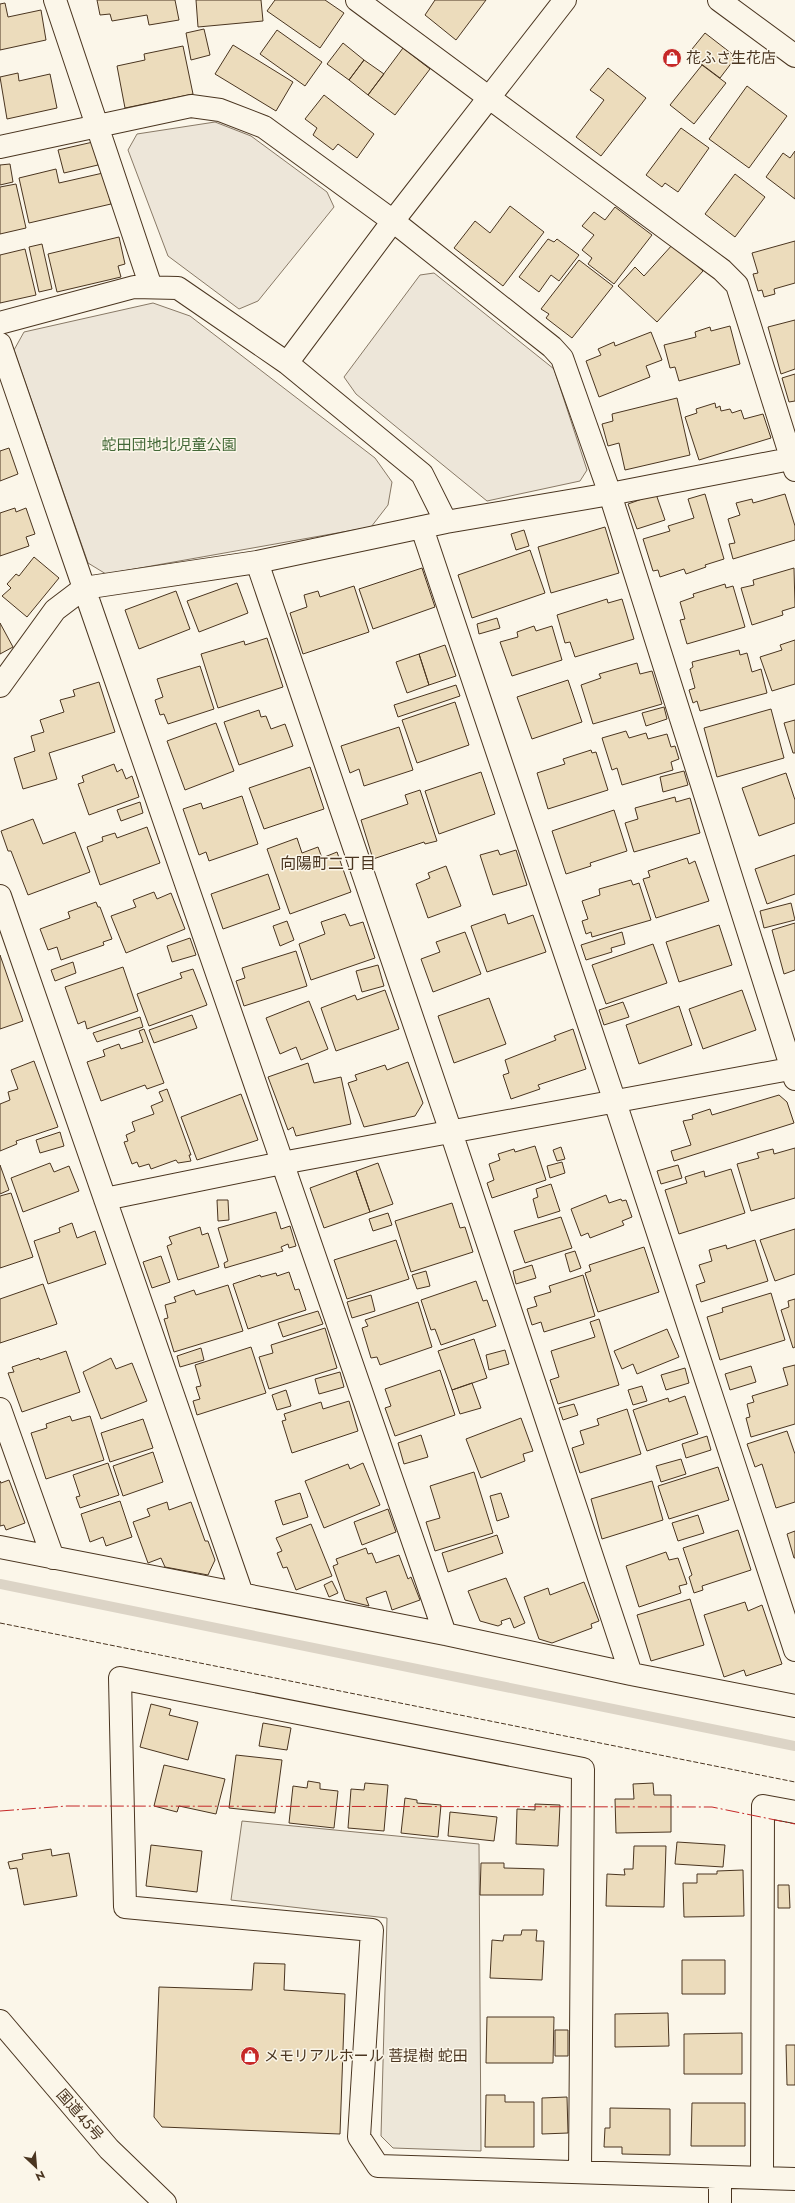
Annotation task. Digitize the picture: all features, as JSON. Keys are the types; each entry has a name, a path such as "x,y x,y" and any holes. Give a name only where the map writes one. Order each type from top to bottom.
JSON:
{"main road":[{"path":"55,0 151,287"},
{"path":"0,686 55,610 84,588 257,562 446,522 794,462 737,285 722,270 357,0"},
{"path":"287,363 393,221 489,99 564,0"},
{"path":"720,0 795,56"},
{"path":"0,147 191,106 220,110 264,127 393,221 552,347 562,358 610,494 794,1072 615,1102 282,1163 105,1199"},
{"path":"0,323 134,287 178,288 287,363 422,474 446,522"},
{"path":"0,344 446,1634"},
{"path":"422,528 615,1102 795,1650"},
{"path":"257,562 451,1132 631,1674"},
{"path":"0,896 242,1594"},
{"path":"0,1409 53,1558"},
{"path":"0,1547 446,1634 631,1674 795,1706"},
{"path":"580,2172 583,1769 120,1678 125,1907 372,1930 359,2137 378,2166 720,2178 795,2179"},
{"path":"762,2178 763,1806 795,1812"},
{"name":"国道45号","path":"0,2021 109,2149 165,2203"},
{"path":"720,2178 720,2203"}],"green space":[{"path":"215,122 251,136 327,192 334,207 258,301 239,309 168,256 128,150 137,134"},
{"path":"434,273 554,369 587,470 580,481 487,501 356,394 344,377 420,275"},
{"name":"蛇田団地北児童公園","path":"153,303 190,316 375,458 392,482 388,505 371,527 106,574 88,563 14,350 24,332"}],"shaded area":[{"path":"242,1821 479,1844 481,2151 393,2148 381,2136 387,1918 231,1900"}],"building":[{"path":"97,0 175,0 179,20 149,25 147,15 112,21 110,14 100,15"},
{"path":"196,0 261,0 263,21 198,27"},
{"path":"275,0 325,0 344,13 320,48 267,11"},
{"path":"435,0 486,0 456,40 425,15"},
{"path":"5,3 8,17 41,10 46,40 0,50 0,4"},
{"path":"204,29 210,55 191,60 186,33"},
{"path":"277,30 322,62 305,86 260,54"},
{"path":"705,33 736,57 720,78 688,54"},
{"path":"343,43 364,60 349,80 327,64"},
{"path":"233,45 293,82 276,111 215,74"},
{"path":"183,46 193,94 125,108 117,66 145,60 144,54"},
{"path":"403,48 430,69 395,115 368,95"},
{"path":"364,60 384,74 368,95 349,80"},
{"path":"702,65 726,83 694,124 670,105"},
{"path":"608,68 646,98 601,156 576,137 604,100 590,90"},
{"path":"18,73 19,81 50,74 57,108 7,119 0,77"},
{"path":"747,86 787,116 749,168 709,139"},
{"path":"324,95 374,134 357,158 338,144 333,150 313,135 317,128 305,119"},
{"path":"681,128 709,148 678,192 665,183 662,187 646,175"},
{"path":"93,142 98,165 64,173 58,150"},
{"path":"795,151 795,199 766,177 783,153 790,158"},
{"path":"10,164 13,182 0,185 0,165"},
{"path":"56,169 59,183 103,173 111,204 29,223 19,178"},
{"path":"735,174 765,197 735,237 705,214"},
{"path":"16,184 26,228 0,234 0,187"},
{"path":"510,206 544,232 503,286 454,248 475,221 490,233"},
{"path":"615,207 652,235 614,284 588,264 592,258 582,250 594,235 582,226 594,212 605,220"},
{"path":"119,237 125,264 118,266 121,277 57,292 48,254"},
{"path":"548,239 554,242 557,239 579,255 559,281 551,275 539,292 519,277"},
{"path":"795,241 795,283 774,289 775,294 764,297 762,290 758,291 753,274 758,273 752,253"},
{"path":"42,244 52,289 39,292 29,247"},
{"path":"673,244 703,271 657,322 618,286 635,267 644,276"},
{"path":"25,249 36,295 0,303 0,255"},
{"path":"579,260 613,286 572,338 546,318 549,314 541,309"},
{"path":"795,320 795,369 781,374 768,327"},
{"path":"730,326 740,364 679,381 675,367 670,368 664,345 696,337 695,332 710,327 711,331"},
{"path":"651,332 662,360 646,366 650,377 599,397 586,361 601,355 598,349 614,342 615,346"},
{"path":"795,374 795,401 789,402 782,378"},
{"path":"677,398 690,455 625,470 619,443 608,446 602,424 613,421 612,414"},
{"path":"715,403 716,408 720,406 721,411 730,409 732,413 741,410 744,419 763,414 771,438 699,460 685,417 697,413 696,409"},
{"path":"9,448 18,474 0,481 0,451"},
{"path":"656,494 665,520 637,529 628,504"},
{"path":"705,494 724,559 705,565 706,567 686,574 684,569 660,577 658,570 653,571 643,539 670,531 668,526 694,518 688,499"},
{"path":"785,494 795,526 795,540 733,559 729,544 735,543 728,519 740,515 736,503 752,499 753,503"},
{"path":"15,508 16,512 26,508 35,534 26,537 29,546 0,556 0,513"},
{"path":"605,527 619,573 551,593 538,547"},
{"path":"524,530 529,546 516,550 511,534"},
{"path":"530,550 545,593 472,618 458,575"},
{"path":"34,557 59,578 27,617 2,596 11,588 7,584 16,574 19,576"},
{"path":"422,568 435,607 373,629 359,589"},
{"path":"794,568 795,607 782,611 783,615 752,625 741,588 754,585 753,580"},
{"path":"237,583 248,613 199,632 187,601"},
{"path":"725,584 726,588 733,586 745,627 687,644 680,620 685,619 680,602 694,597 693,594"},
{"path":"354,586 369,632 303,654 290,613 307,607 304,595 318,591 320,597"},
{"path":"176,591 190,629 139,649 125,610"},
{"path":"607,599 608,603 622,599 634,639 575,657 570,642 565,643 557,615"},
{"path":"497,618 500,628 479,634 477,624"},
{"path":"0,623 13,647 0,654"},
{"path":"534,626 536,631 552,626 562,660 512,676 500,642 518,637 517,632"},
{"path":"267,638 283,687 218,708 201,654 244,641 245,645"},
{"path":"795,640 795,684 772,691 760,657 782,650 780,645"},
{"path":"445,645 456,676 429,685 419,654"},
{"path":"739,650 740,655 747,653 752,672 761,669 767,693 700,711 697,701 693,703 689,690 695,688 690,669 693,667 692,662"},
{"path":"419,654 429,685 407,693 396,662"},
{"path":"637,663 640,674 652,671 662,704 593,724 581,685 601,678 599,674"},
{"path":"200,666 214,709 168,724 164,714 160,715 155,700 163,697 157,679"},
{"path":"568,680 582,722 532,739 517,697"},
{"path":"99,682 115,732 49,753 57,779 23,789 14,758 35,751 31,736 44,732 40,720 64,712 60,700 75,696 73,690"},
{"path":"456,685 460,696 398,717 394,705"},
{"path":"455,702 469,745 417,763 402,720"},
{"path":"664,707 667,719 646,726 642,713"},
{"path":"771,709 784,758 717,777 704,728"},
{"path":"259,710 261,717 266,716 271,729 285,724 293,746 239,765 224,722"},
{"path":"795,720 795,753 793,753 784,723"},
{"path":"216,723 234,771 185,790 167,741"},
{"path":"399,727 413,770 364,786 359,769 350,773 341,746"},
{"path":"626,731 629,738 646,733 648,739 667,734 671,747 675,746 679,759 671,762 673,770 622,785 617,768 612,770 602,738"},
{"path":"591,750 592,753 596,752 608,790 548,809 537,773 565,764 563,759"},
{"path":"114,764 117,772 122,769 126,779 132,776 139,797 89,815 78,784 84,782 82,776"},
{"path":"310,767 324,809 264,829 249,788"},
{"path":"684,771 688,785 663,792 660,777"},
{"path":"481,772 495,814 439,834 425,791"},
{"path":"786,773 795,800 795,823 759,836 742,788"},
{"path":"420,790 437,841 425,844 424,842 373,859 361,820 408,804 405,795"},
{"path":"242,796 258,844 209,861 206,852 199,855 183,809 201,803 203,809"},
{"path":"675,797 676,802 690,798 700,833 634,852 625,823 638,819 635,808"},
{"path":"140,802 143,813 121,821 117,810"},
{"path":"614,810 627,851 590,863 591,866 566,874 552,831"},
{"path":"33,819 43,844 75,832 90,872 28,895 11,851 8,851 1,831"},
{"path":"147,827 160,863 100,885 87,847 103,841 102,837 115,833 117,838"},
{"path":"297,838 302,853 318,847 322,858 337,852 351,892 290,914 267,849"},
{"path":"498,850 500,855 516,850 527,885 493,895 480,855"},
{"path":"795,855 795,894 767,904 755,869"},
{"path":"687,858 689,864 695,861 709,901 656,918 643,879 650,877 648,871"},
{"path":"446,866 461,906 428,918 416,884 430,878 428,873"},
{"path":"268,874 280,909 223,929 211,894"},
{"path":"631,880 633,885 639,883 651,920 592,937 591,932 586,934 582,921 588,919 582,901 600,895 599,889"},
{"path":"154,892 157,899 171,893 185,929 126,953 111,916 136,907 133,900"},
{"path":"96,902 98,907 100,907 112,939 103,942 104,945 61,960 57,947 48,950 40,929 70,918 68,912"},
{"path":"791,903 795,920 764,928 760,911"},
{"path":"345,914 350,926 363,922 375,958 311,980 299,944 325,934 321,922"},
{"path":"505,914 508,924 533,915 546,952 487,972 471,926"},
{"path":"287,921 294,940 280,946 273,926"},
{"path":"795,923 795,970 784,974 772,930"},
{"path":"719,925 732,965 679,982 666,942"},
{"path":"465,932 481,974 433,992 421,959 440,952 436,942"},
{"path":"622,932 625,944 611,948 612,952 586,960 581,945"},
{"path":"190,938 196,955 172,962 167,946"},
{"path":"653,944 667,983 606,1004 592,965"},
{"path":"296,951 307,986 244,1006 236,981 245,978 242,968"},
{"path":"0,955 23,1021 0,1029"},
{"path":"73,962 76,973 55,981 51,970"},
{"path":"378,965 384,986 362,992 356,971"},
{"path":"123,967 138,1011 87,1029 85,1021 78,1024 65,987"},
{"path":"193,969 207,1005 149,1026 137,994 182,978 180,973"},
{"path":"385,990 399,1029 336,1051 321,1008 355,995 357,1000"},
{"path":"742,990 756,1030 703,1049 689,1009"},
{"path":"489,998 506,1044 454,1063 438,1016"},
{"path":"309,1001 328,1049 301,1060 296,1047 280,1054 266,1018"},
{"path":"623,1002 629,1017 604,1025 599,1010"},
{"path":"679,1006 692,1045 639,1064 626,1025"},
{"path":"192,1015 197,1028 154,1043 149,1030"},
{"path":"140,1017 143,1027 97,1042 93,1033"},
{"path":"144,1029 164,1083 147,1089 145,1085 101,1101 87,1062 105,1056 103,1050 119,1044 121,1049 143,1042 139,1031"},
{"path":"573,1029 586,1069 538,1085 540,1089 511,1099 503,1075 509,1073 505,1060 556,1040 554,1036"},
{"path":"34,1061 58,1127 16,1141 17,1144 0,1151 0,1104 10,1100 8,1092 18,1089 11,1070"},
{"path":"408,1062 423,1103 415,1116 364,1127 348,1083 357,1080 355,1075 385,1065 387,1070"},
{"path":"308,1063 314,1083 341,1077 351,1124 296,1136 293,1127 288,1130 268,1077"},
{"path":"167,1089 191,1155 189,1155 191,1161 178,1163 176,1160 151,1169 149,1164 139,1167 137,1162 132,1164 124,1142 128,1141 126,1135 135,1131 132,1122 154,1114 151,1106 163,1101 159,1092"},
{"path":"241,1094 258,1140 197,1160 181,1117"},
{"path":"779,1095 787,1102 794,1123 674,1161 671,1151 691,1145 683,1121 693,1119 692,1115 710,1109 712,1115"},
{"path":"60,1132 64,1146 40,1153 36,1140"},
{"path":"535,1146 546,1180 492,1198 487,1183 494,1180 489,1164 500,1160 498,1154 514,1149 515,1152"},
{"path":"561,1147 565,1159 557,1161 553,1150"},
{"path":"795,1148 795,1198 751,1211 737,1164 759,1158 757,1153 773,1149 774,1154"},
{"path":"562,1162 565,1173 550,1178 547,1166"},
{"path":"50,1163 54,1172 69,1166 79,1191 23,1212 11,1178"},
{"path":"378,1163 393,1204 370,1212 356,1171"},
{"path":"0,1165 9,1190 0,1194"},
{"path":"678,1165 682,1178 661,1184 657,1171"},
{"path":"731,1169 745,1213 679,1234 665,1190 687,1183 685,1177 704,1171 705,1177"},
{"path":"356,1171 370,1212 324,1228 310,1188"},
{"path":"551,1184 560,1211 538,1218 533,1199 538,1197 536,1189"},
{"path":"11,1193 33,1257 0,1268 0,1196"},
{"path":"606,1195 609,1203 621,1199 622,1201 626,1200 632,1217 622,1221 624,1225 590,1238 588,1233 581,1236 571,1209"},
{"path":"217,1200 228,1200 229,1220 218,1221"},
{"path":"452,1203 460,1228 465,1227 473,1252 411,1272 395,1221"},
{"path":"276,1212 281,1229 290,1226 296,1246 289,1248 288,1244 281,1247 283,1251 225,1268 224,1263 228,1261 218,1228"},
{"path":"388,1213 392,1225 373,1231 369,1219"},
{"path":"561,1217 572,1248 525,1263 514,1231"},
{"path":"72,1223 77,1238 95,1231 106,1264 48,1284 34,1241 60,1232 59,1228"},
{"path":"200,1227 202,1235 208,1233 219,1267 178,1280 167,1246 172,1244 169,1237"},
{"path":"795,1229 795,1274 775,1281 760,1240"},
{"path":"396,1240 409,1279 347,1299 334,1260"},
{"path":"755,1240 768,1281 701,1302 696,1285 705,1282 699,1265 712,1261 709,1250 726,1245 727,1249"},
{"path":"644,1247 659,1292 598,1312 585,1273 591,1271 589,1265"},
{"path":"575,1251 581,1268 570,1272 565,1254"},
{"path":"161,1256 170,1282 152,1288 143,1262"},
{"path":"532,1265 536,1278 516,1284 513,1271"},
{"path":"426,1271 430,1286 417,1289 412,1275"},
{"path":"289,1272 295,1290 299,1289 306,1310 248,1329 233,1284 260,1275 261,1277 276,1273 277,1276"},
{"path":"583,1275 595,1316 544,1332 541,1322 532,1325 527,1309 537,1306 534,1297 551,1292 549,1286"},
{"path":"476,1281 483,1301 487,1300 496,1326 441,1345 435,1329 431,1330 421,1300"},
{"path":"43,1284 57,1324 0,1343 0,1299"},
{"path":"228,1285 243,1331 174,1352 164,1319 168,1318 165,1305 176,1302 174,1297 194,1290 196,1295"},
{"path":"771,1293 785,1340 720,1360 707,1317 723,1312 722,1308"},
{"path":"371,1295 375,1311 352,1318 347,1302"},
{"path":"795,1299 795,1347 793,1348 781,1310 789,1307 788,1301"},
{"path":"418,1302 432,1347 380,1365 377,1357 371,1358 362,1328 368,1326 365,1320"},
{"path":"318,1311 323,1324 283,1337 278,1323"},
{"path":"599,1319 619,1385 558,1404 550,1380 559,1377 551,1351 595,1337 590,1322"},
{"path":"325,1328 337,1368 269,1389 259,1357 273,1353 271,1345"},
{"path":"667,1329 679,1357 637,1374 633,1364 622,1369 614,1351"},
{"path":"474,1339 487,1378 452,1390 438,1351"},
{"path":"251,1347 266,1393 197,1415 193,1401 200,1399 196,1387 201,1386 195,1365"},
{"path":"201,1348 204,1360 180,1367 177,1356"},
{"path":"505,1350 509,1364 489,1370 486,1355"},
{"path":"66,1351 80,1392 22,1412 8,1373 14,1372 12,1367 39,1358 40,1360"},
{"path":"111,1358 116,1369 132,1363 147,1401 101,1419 83,1372"},
{"path":"795,1365 795,1424 751,1437 746,1418 750,1417 747,1404 754,1402 752,1396 788,1385 783,1368"},
{"path":"751,1366 756,1382 730,1390 725,1374"},
{"path":"685,1368 689,1383 666,1390 661,1375"},
{"path":"440,1370 455,1415 395,1436 385,1408 391,1406 385,1389"},
{"path":"340,1372 344,1387 319,1394 315,1379"},
{"path":"472,1383 481,1408 460,1414 452,1390"},
{"path":"642,1386 647,1401 633,1405 628,1390"},
{"path":"286,1390 291,1406 277,1410 272,1395"},
{"path":"685,1396 698,1434 647,1451 633,1410 668,1398 669,1402"},
{"path":"349,1401 358,1431 292,1453 282,1421 286,1420 284,1414 321,1402 323,1409"},
{"path":"574,1404 578,1415 563,1420 559,1408"},
{"path":"627,1409 641,1454 580,1473 572,1448 584,1444 580,1431 599,1425 597,1419"},
{"path":"70,1416 72,1421 90,1416 104,1460 46,1479 31,1433 47,1428 46,1424"},
{"path":"521,1418 533,1451 523,1454 525,1461 481,1478 466,1439"},
{"path":"143,1419 153,1448 110,1462 101,1433"},
{"path":"787,1431 795,1454 795,1502 776,1508 762,1464 755,1467 747,1444"},
{"path":"421,1435 428,1457 404,1464 398,1443"},
{"path":"707,1436 711,1450 686,1458 682,1444"},
{"path":"153,1452 163,1482 123,1496 113,1466"},
{"path":"681,1459 686,1474 661,1482 656,1466"},
{"path":"108,1463 119,1495 80,1508 76,1497 80,1496 73,1475"},
{"path":"363,1463 380,1505 324,1528 305,1481 348,1464 350,1469"},
{"path":"718,1467 729,1500 669,1519 658,1486"},
{"path":"474,1472 493,1533 435,1551 426,1522 440,1518 430,1486"},
{"path":"9,1480 25,1523 6,1530 4,1525 0,1526 0,1481 1,1483"},
{"path":"652,1481 663,1520 602,1539 591,1499"},
{"path":"300,1493 308,1517 283,1525 275,1501"},
{"path":"501,1493 509,1517 497,1521 490,1496"},
{"path":"120,1501 132,1537 106,1546 103,1537 90,1542 81,1514"},
{"path":"167,1502 169,1510 191,1502 205,1541 208,1541 215,1560 208,1575 165,1567 161,1558 148,1563 133,1522 150,1516 147,1509"},
{"path":"388,1509 396,1532 362,1545 354,1522"},
{"path":"698,1515 704,1533 678,1541 672,1523"},
{"path":"311,1524 332,1576 296,1590 287,1567 283,1568 277,1553 282,1551 276,1538"},
{"path":"738,1530 751,1570 702,1586 703,1590 694,1593 689,1577 692,1575 683,1548"},
{"path":"795,1531 795,1558 794,1558 787,1534"},
{"path":"497,1535 503,1553 448,1572 442,1553"},
{"path":"366,1548 368,1554 372,1553 376,1563 399,1555 408,1579 411,1577 420,1600 392,1610 386,1591 366,1598 369,1606 345,1600 333,1566 338,1564 336,1559"},
{"path":"666,1552 669,1560 678,1558 687,1584 679,1586 681,1593 639,1607 626,1566"},
{"path":"506,1578 525,1623 514,1628 510,1618 501,1621 502,1624 498,1626 480,1621 468,1591"},
{"path":"332,1581 338,1593 329,1597 324,1585"},
{"path":"584,1582 599,1621 591,1624 592,1628 552,1643 539,1639 524,1597 548,1588 550,1595"},
{"path":"690,1599 704,1645 651,1661 637,1615"},
{"path":"745,1602 748,1611 762,1605 782,1664 746,1676 744,1670 724,1677 704,1615"},
{"path":"151,1704 171,1709 169,1715 198,1722 188,1760 140,1747"},
{"path":"263,1723 291,1728 287,1750 259,1746"},
{"path":"236,1755 282,1760 275,1813 229,1808"},
{"path":"164,1765 225,1779 216,1814 179,1806 177,1812 154,1806"},
{"path":"308,1781 320,1783 320,1789 338,1791 334,1828 289,1823 293,1786 307,1788"},
{"path":"365,1783 388,1785 384,1831 348,1828 351,1789 364,1790"},
{"path":"653,1783 654,1795 671,1795 671,1832 616,1833 615,1799 634,1799 633,1784"},
{"path":"405,1798 417,1800 417,1803 441,1805 438,1837 401,1833"},
{"path":"535,1804 560,1805 558,1846 516,1844 517,1809 535,1810"},
{"path":"450,1812 497,1817 494,1841 448,1836"},
{"path":"677,1842 725,1845 723,1867 675,1864"},
{"path":"151,1845 202,1851 197,1892 146,1886"},
{"path":"634,1846 666,1846 664,1907 606,1906 607,1874 625,1875 624,1869 633,1869"},
{"path":"51,1849 52,1856 69,1853 77,1896 24,1905 17,1868 10,1869 8,1862 23,1859 22,1854"},
{"path":"481,1863 504,1863 504,1868 544,1869 543,1895 480,1895"},
{"path":"743,1870 744,1916 684,1917 683,1883 697,1883 697,1874 717,1874 717,1871"},
{"path":"778,1885 789,1885 790,1908 778,1908"},
{"path":"522,1930 537,1930 536,1941 544,1941 542,1980 490,1978 492,1940 503,1941 504,1935 521,1935"},
{"path":"682,1960 725,1960 725,1994 682,1994"},
{"name":"メモリアルホール 菩提樹 蛇田","path":"254,1963 285,1964 284,1990 345,1994 340,2134 162,2127 154,2117 159,1987 252,1990"},
{"path":"668,2013 669,2046 615,2047 615,2014"},
{"path":"487,2017 554,2017 553,2063 486,2063"},
{"path":"555,2030 568,2030 568,2056 555,2056"},
{"path":"742,2033 742,2074 684,2074 684,2034"},
{"path":"786,2045 795,2045 795,2085 787,2085"},
{"path":"486,2095 505,2095 505,2102 534,2102 534,2147 485,2147"},
{"path":"567,2097 568,2133 542,2134 542,2098"},
{"path":"692,2103 745,2103 745,2146 691,2146"},
{"path":"610,2108 670,2109 670,2155 622,2154 622,2147 604,2147 605,2128 610,2128"}],"waterway":[{"path":"0,1584 795,1746"}],"fence":[{"path":"0,1623 795,1782"}],"power":[{"path":"0,1811 67,1806 712,1807 795,1824"}],"place":[{"name":"花ふさ生花店","path":"672,58"},
{"name":"メモリアルホール 菩提樹 蛇田","path":"250,2056"}],"district":[{"name":"向陽町二丁目","path":"328,863"}]}
